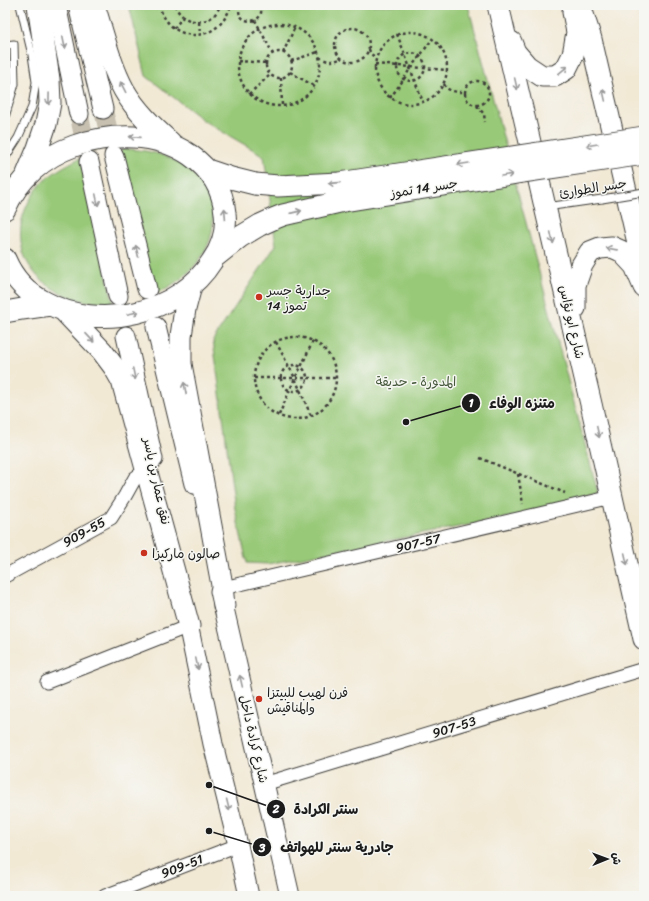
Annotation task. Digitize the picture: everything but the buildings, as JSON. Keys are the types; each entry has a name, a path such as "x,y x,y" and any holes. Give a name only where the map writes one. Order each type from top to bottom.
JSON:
{"main road":[{"path":"26,176 46,124 50,103 49,79 38,5"},
{"path":"56,5 79,114"},
{"path":"78,5 103,109"},
{"path":"5,259 11,272 28,292 57,308 89,316 130,314 168,300 191,286 205,272 216,256 223,238 226,218 221,192 215,181 198,161 176,147 159,133 134,105 124,90 115,69 94,5"},
{"path":"498,5 515,52 527,66 542,76 555,76 566,69 573,55 577,32 572,5"},
{"name":"شارع ابو نؤاس","path":"498,5 644,639"},
{"path":"580,5 591,39 644,270"},
{"path":"5,209 17,186 41,163 58,152 83,142 110,137 137,137 151,139 176,147"},
{"name":"جسر 14 تموز","path":"207,170 255,184 278,186 339,183 644,137"},
{"name":"جسر 14 تموز","path":"216,256 240,237 260,225 283,215 344,201 644,154"},
{"path":"114,156 147,289"},
{"path":"89,162 118,296"},
{"path":"591,404 575,314 575,285 582,265 590,252 600,248 612,247 621,251 635,266 644,287"},
{"path":"191,286 180,336 181,364 223,597"},
{"path":"5,312 22,309 57,308 102,351 122,382 189,626 213,744 249,896"},
{"path":"156,327 223,597"},
{"name":"نفق عمار بن ياسر","path":"126,336 189,626"},
{"name":"شارع كرادة داخل","path":"223,597 290,896"}],"street":[{"name":"909-55","path":"5,576 111,518 126,496 135,478 146,470"},
{"name":"907-57","path":"223,597 525,517 612,497"},
{"path":"47,682 189,626"},
{"name":"907-53","path":"264,784 644,669"},
{"name":"909-51","path":"105,896 238,846"}],"lane":[{"path":"5,158 18,138 32,107 36,82 32,55 20,5"},
{"path":"5,45 14,44 15,84 5,117"},
{"name":"جسر الطوارئ","path":"545,207 644,192"}],"path":[{"path":"158,5 166,21 182,33 191,35 209,32 217,27 224,21 229,13 231,5"},
{"path":"175,5 183,17 188,20 199,22 211,18 220,5"},
{"path":"235,5 240,6 240,14 244,20 252,21 255,20 262,11 260,5"},
{"path":"174,28 183,17"},
{"path":"255,20 273,54"},
{"path":"199,22 200,34"},
{"path":"273,24 285,24 295,27 305,33 313,42 318,52 318,78 314,86 305,96 295,103 282,106 270,105 259,101 249,94 240,78 238,61 240,51 251,34 259,29 273,24"},
{"path":"283,53 295,27"},
{"path":"354,28 359,30 367,38 369,43 368,49 363,59 358,62 346,62 337,54 335,49 336,38 344,30 354,28"},
{"path":"409,31 422,33 433,38 441,47 446,58 447,70 444,83 440,90 423,102 415,104 398,102 383,92 378,83 375,74 376,56 388,39 398,34 409,31"},
{"path":"398,34 423,102"},
{"path":"390,98 404,79 410,67 433,38"},
{"path":"368,49 373,56 376,56"},
{"path":"291,61 318,52"},
{"path":"283,53 288,56 292,65 290,72 285,77 276,78 270,75 266,63 273,54 283,53"},
{"path":"413,53 420,56 423,60 425,68 422,76 415,81 404,79 399,74 397,66 401,57 405,54 413,53"},
{"path":"318,57 327,61 341,59"},
{"path":"238,61 266,63"},
{"path":"375,64 447,70"},
{"path":"290,72 314,86"},
{"path":"249,94 270,75"},
{"path":"281,78 282,106"},
{"path":"480,80 486,84 490,91 489,96 484,103 481,105 476,105 468,102 465,92 466,87 472,81 480,80"},
{"path":"444,83 445,88 456,92 465,92"},
{"path":"476,105 484,114 485,122"},
{"path":"297,337 313,341 325,349 333,362 336,378 332,396 327,405 311,416 302,419 291,419 279,416 267,408 258,394 254,378 258,361 269,347 283,339 297,337"},
{"path":"279,416 313,341"},
{"path":"276,342 295,378 311,416"},
{"path":"293,365 301,367 306,372 307,378 305,384 299,390 290,390 282,382 284,370 288,366 293,365"},
{"path":"254,378 336,378"},
{"path":"480,458 588,502"},
{"path":"518,473 525,517"}],"green space":[{"name":"المدورة - حديقة","path":"129,5 468,5 598,493 525,514 268,564 247,563 235,509 213,340 276,245 264,156 204,121 146,76"},
{"path":"126,149 155,153 182,165 197,178 203,186 210,200 213,214 213,228 210,240 197,263 178,281 154,294 117,150"},
{"path":"80,158 113,303 96,303 79,300 63,294 48,285 36,274 27,260 21,244 22,220 28,203 34,193 51,175"}],"tunnel":[{"path":"103,109 114,153"},
{"path":"79,114 88,158"}],"place":[{"name":"جدارية جسر 14 تموز","path":"259,297"},
{"name":"متنزه الوفاء","path":"406,422"},
{"name":"صالون ماركيزا","path":"144,553"},
{"name":"فرن لهيب للبيتزا والمناقيش","path":"259,699"},
{"name":"سنتر الكرادة","path":"209,785"},
{"name":"جادرية سنتر للهواتف","path":"209,831"}]}
